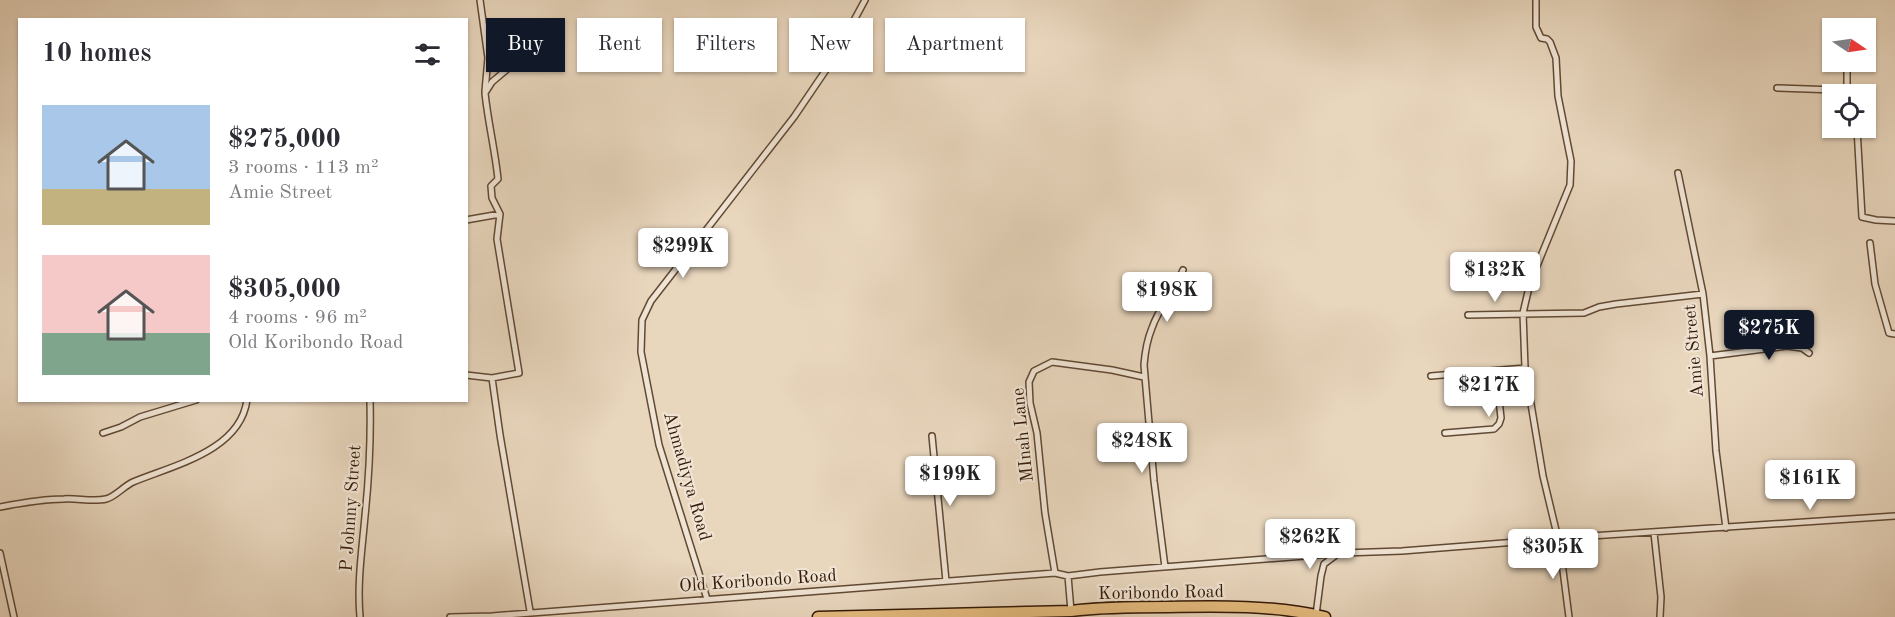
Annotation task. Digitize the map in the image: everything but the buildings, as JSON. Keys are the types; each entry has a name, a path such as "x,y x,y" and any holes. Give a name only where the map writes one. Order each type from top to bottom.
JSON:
{"highway":[{"name":"Koribondo Road","path":"818,617 1071,611 1096,613 1220,607 1260,608 1321,616"}],"street":[{"path":"468,375 492,378 519,373 497,239 500,214 492,198 491,186 498,179 495,147 489,129 485,93 488,58 480,0"},
{"name":"Ahmadiyya Road","path":"707,599 659,445 641,352 642,320 651,301 794,117 832,61 865,0"},
{"path":"1536,0 1536,27 1541,38 1550,42 1556,58 1558,96 1571,160 1570,185 1530,283 1523,313 1525,368 1569,617"},
{"path":"485,93 492,82 504,72"},
{"path":"1777,88 1822,90"},
{"path":"1858,138 1862,216 1876,220 1895,221"},
{"name":"Amie Street","path":"1678,173 1703,294 1710,356 1716,450 1726,528"},
{"path":"468,219 500,214"},
{"path":"1870,243 1875,284 1889,333 1895,334"},
{"path":"1165,567 1144,377 1145,349 1152,326 1178,283 1183,270"},
{"path":"1468,315 1523,313 1564,315 1584,313 1616,304 1703,294"},
{"path":"1710,356 1787,346 1802,348 1809,353"},
{"name":"MInah Lane","path":"1055,573 1030,403 1029,382 1034,371 1052,362 1144,377"},
{"path":"1431,376 1525,368"},
{"path":"1445,433 1494,429 1499,424 1501,418 1496,372"},
{"path":"492,378 530,611"},
{"path":"103,433 122,428 141,417 190,402"},
{"path":"0,507 63,498 108,499 127,485 214,449 240,424 247,402"},
{"name":"P Johnny Street","path":"360,617 358,594 369,472 370,402"},
{"path":"932,436 946,580"},
{"name":"Old Koribondo Road","path":"450,617 492,616 530,611 946,580 1055,573 1068,576 1343,553 1402,551 1895,516"},
{"path":"1654,533 1661,597 1660,617"},
{"path":"0,553 14,617"},
{"path":"1321,616 1321,576 1324,564 1334,555 1343,553"},
{"path":"1068,576 1071,611"}]}
